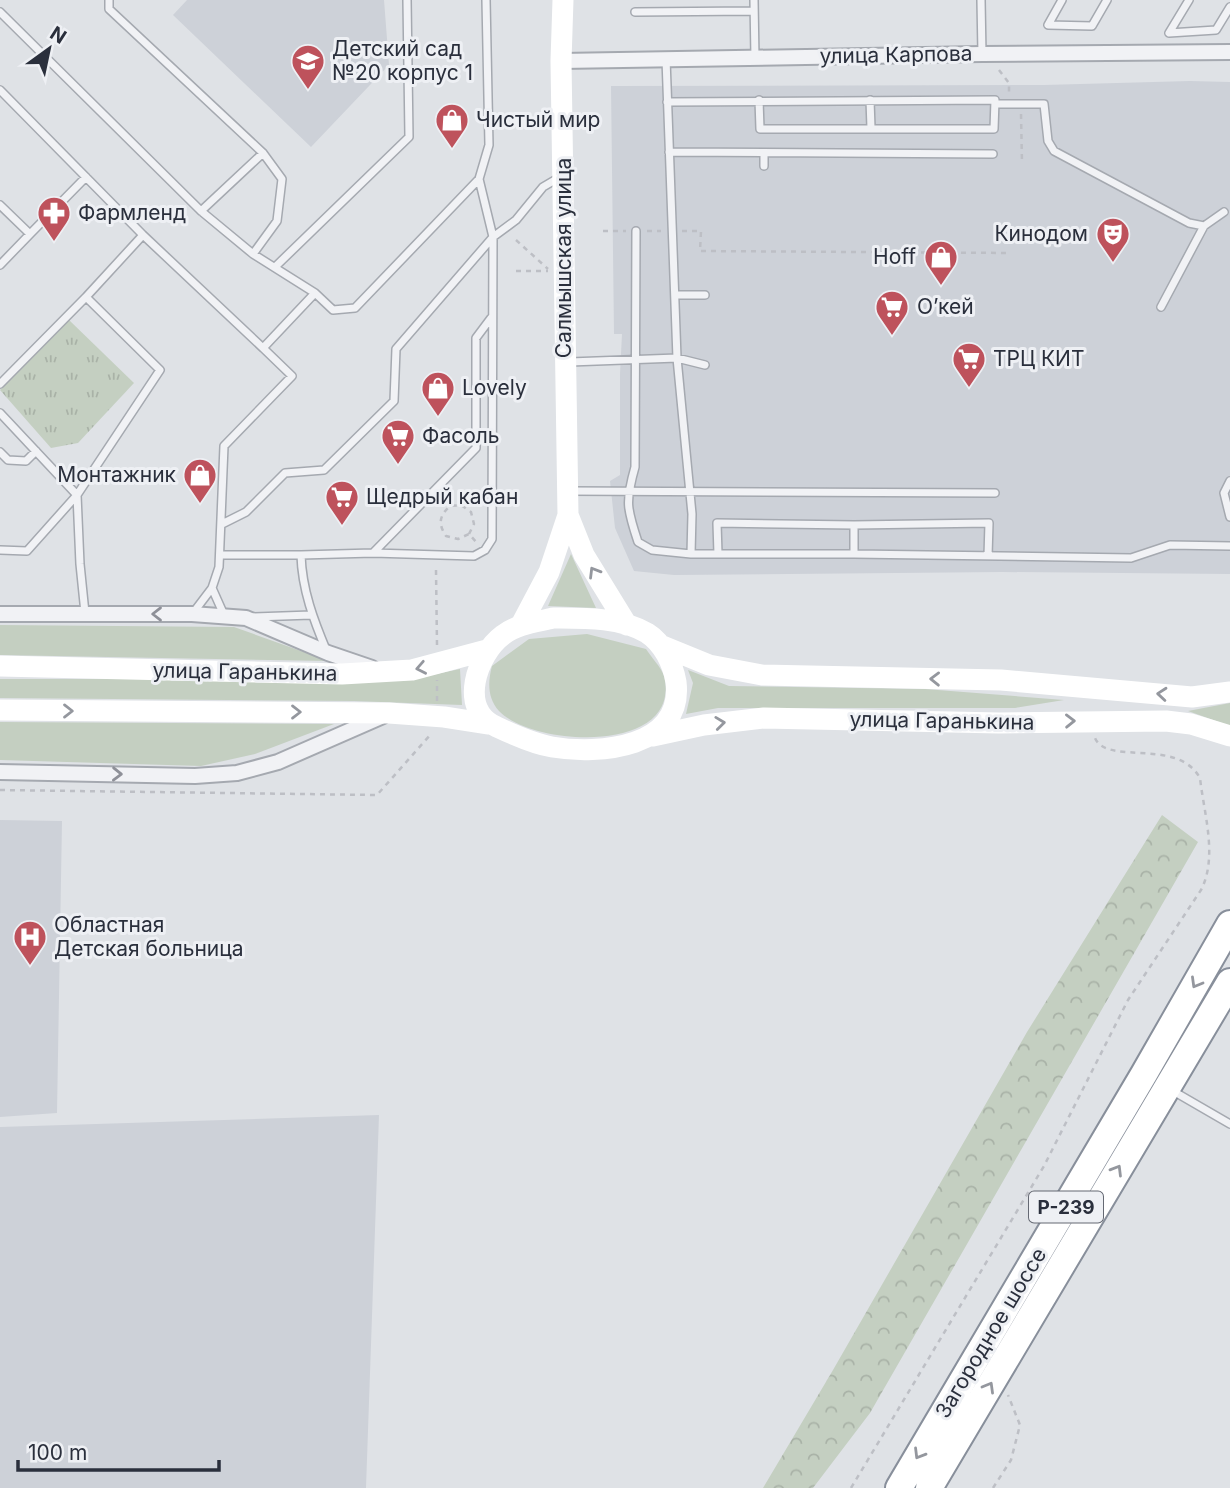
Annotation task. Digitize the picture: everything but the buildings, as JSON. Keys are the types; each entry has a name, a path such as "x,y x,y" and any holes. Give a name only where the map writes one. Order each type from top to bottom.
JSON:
{"highway":[{"name":"Загородное шоссе","path":"899,1488 1230,924"},
{"name":"Загородное шоссе","path":"929,1488 1230,982"}],"main road":[{"name":"Салмышская улица","path":"522,625 549,572 568,515 561,61 563,0"},
{"name":"Салмышская улица","path":"568,515 584,555 627,625"},
{"path":"554,618 591,618 627,625 647,634 660,645 674,669 677,693 670,718 653,736 625,745 600,748 551,747 489,724 478,709 474,690 476,674 487,650 504,634 522,625 554,618"},
{"name":"улица Гаранькина","path":"660,645 709,665 762,675 1001,680 1192,697 1230,692"},
{"name":"улица Гаранькина","path":"0,666 386,673 438,665 487,650"},
{"name":"улица Гаранькина","path":"0,710 389,713 489,724"},
{"name":"улица Гаранькина","path":"653,736 704,725 764,718 999,723 1167,721 1204,727 1230,736"}],"street":[{"name":"улица Карпова","path":"561,61 1230,52"},
{"path":"0,614 192,614 246,618 328,653 386,673"},
{"path":"0,772 195,776 237,773 278,762 389,713"}],"lane":[{"path":"109,0 109,9 263,153 282,179 277,221 253,254"},
{"path":"275,267 409,137 407,0"},
{"path":"0,12 201,211 253,254 315,292 333,310 355,308 479,179 489,145 486,0"},
{"path":"754,0 755,58"},
{"path":"981,0 982,54"},
{"path":"1062,0 1048,25 1092,26 1107,0"},
{"path":"1189,0 1170,33 1216,30 1230,7"},
{"path":"635,12 754,11"},
{"path":"666,60 677,358 692,514 691,554"},
{"path":"0,90 144,235 292,376 224,446 220,555 212,588 192,614"},
{"path":"667,102 759,100 995,100 994,129 760,129 759,100"},
{"path":"870,100 871,128"},
{"path":"995,104 1044,104 1048,141 1054,151 1189,223 1204,226"},
{"path":"669,152 993,154"},
{"path":"201,211 263,153"},
{"path":"764,153 764,166"},
{"path":"222,524 246,512 285,473 324,471 394,401 396,349 493,237 516,219 543,187 564,175"},
{"path":"0,265 86,177"},
{"path":"220,555 373,553 474,556 485,551 492,539 493,237 479,179"},
{"path":"0,205 30,234"},
{"path":"1161,307 1204,226 1224,212"},
{"path":"636,231 635,467 628,492 627,511 638,542 652,550 691,554 1131,558 1170,545 1230,546"},
{"path":"0,384 144,235"},
{"path":"263,348 315,292"},
{"path":"675,295 705,295"},
{"path":"0,550 27,551 77,495 160,370 86,297"},
{"path":"373,553 476,448 476,338 491,318"},
{"path":"565,362 677,358 705,365"},
{"path":"0,413 77,495 85,614"},
{"path":"0,452 8,460 26,461 36,452"},
{"path":"1229,482 1227,511 1230,517"},
{"path":"568,491 995,493"},
{"path":"718,554 717,523 989,523 988,556"},
{"path":"854,525 854,554"},
{"path":"301,555 301,568 311,615 328,653"},
{"path":"212,588 224,615"},
{"path":"246,618 311,615"},
{"path":"1166,1087 1230,1124"}],"path":[{"path":"999,69 1009,83 1010,105"},
{"path":"1021,105 1022,163"},
{"path":"603,231 621,231"},
{"path":"516,240 551,272 516,271"},
{"path":"708,251 1011,253"},
{"path":"461,505 471,512 474,524 468,534 458,539 446,536 440,526 441,514 450,506 461,505"},
{"path":"468,534 485,551"},
{"path":"850,1488 1044,1166 1128,1000 1208,877 1210,859 1200,778 1193,766 1183,760 1166,756 1107,749 1097,743 1089,721"},
{"path":"0,790 90,790"},
{"path":"993,1488 1011,1460 1020,1425 1008,1395"}],"shaded area":[{"name":"Детский сад №20 корпус 1","path":"187,0 384,0 389,65 311,147 173,15"},
{"path":"1230,82 1230,574 1002,572 674,575 634,571 615,528 610,481 620,475 622,334 614,334 611,86 1044,85"},
{"name":"Областная Детская больница","path":"0,820 62,821 57,1113 0,1117"},
{"path":"379,1115 366,1488 0,1488 0,1127"}],"green space":[{"path":"69,320 134,383 78,443 51,448 0,390"},
{"path":"571,554 596,608 548,606"},
{"path":"0,625 234,627 329,661 0,655"},
{"path":"587,634 646,649 664,676 664,701 651,720 630,731 602,737 572,737 543,732 517,723 499,711 492,701 490,689 492,666 529,639"},
{"path":"460,669 462,705 354,701 0,698 0,679 412,679"},
{"path":"688,670 729,686 925,689 1064,700 1015,708 718,708 686,714 693,683"},
{"path":"1230,703 1230,726 1188,711"},
{"path":"0,722 334,724 255,754 201,766 0,760"},
{"path":"1162,815 1198,842 870,1413 813,1488 763,1488 1027,1032"}],"place":[{"name":"Детский сад №20 корпус 1","path":"308,91"},
{"name":"Чистый мир","path":"452,150"},
{"name":"Фармленд","path":"54,243"},
{"name":"Кинодом","path":"1113,264"},
{"name":"Hoff","path":"941,287"},
{"name":"О’кей","path":"892,337"},
{"name":"ТРЦ КИТ","path":"969,389"},
{"name":"Lovely","path":"438,418"},
{"name":"Фасоль","path":"398,466"},
{"name":"Монтажник","path":"200,505"},
{"name":"Щедрый кабан","path":"342,527"},
{"name":"Областная Детская больница","path":"30,967"}]}
